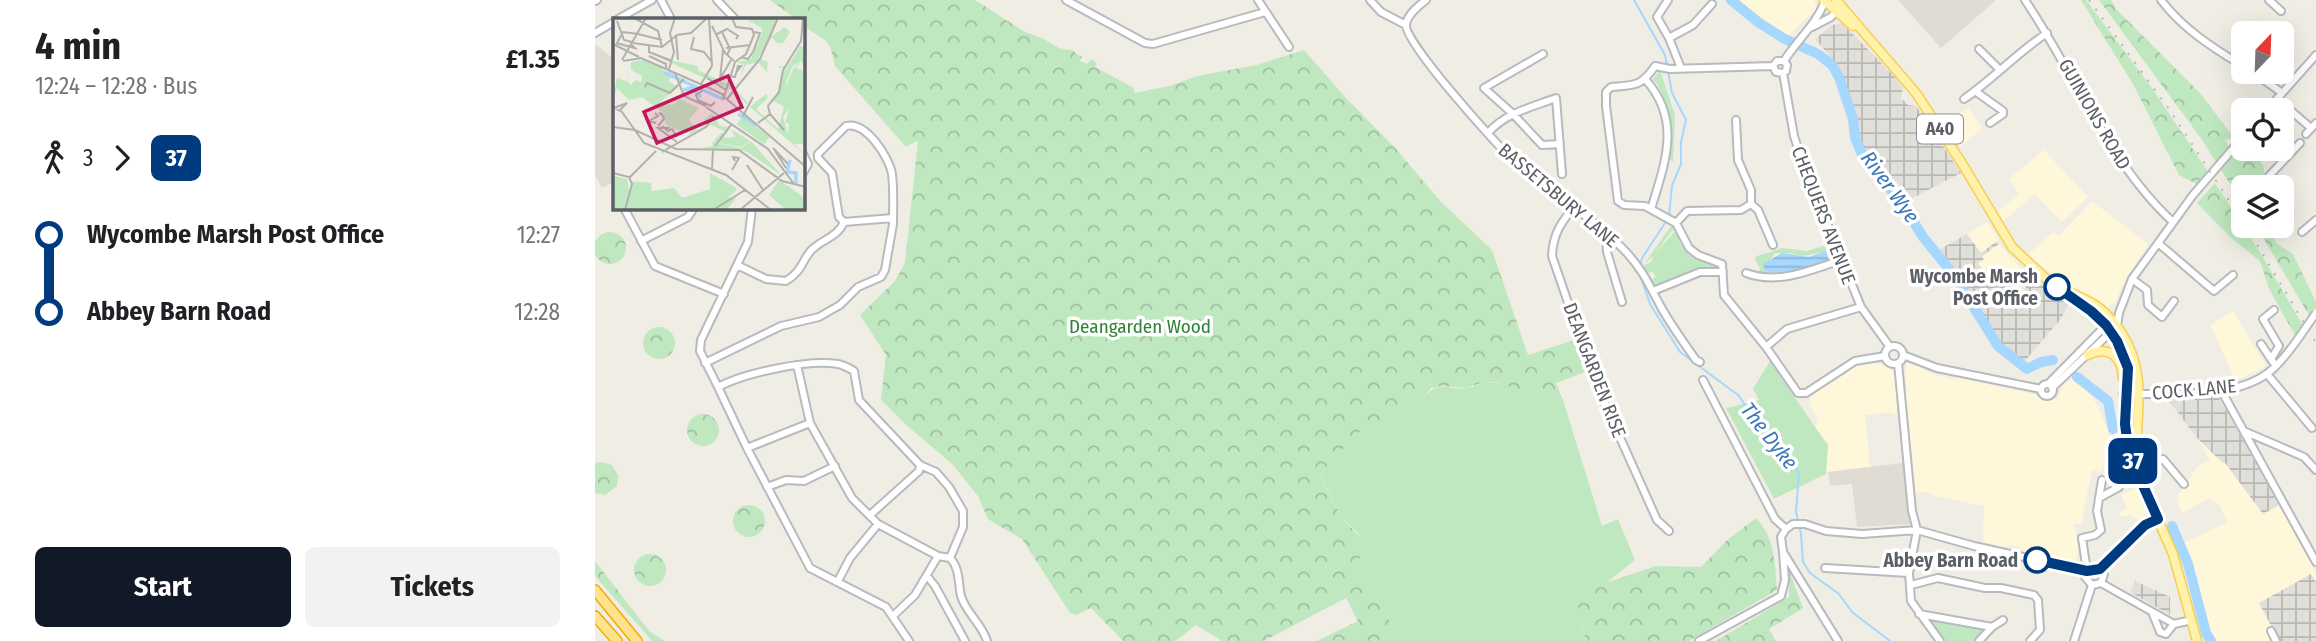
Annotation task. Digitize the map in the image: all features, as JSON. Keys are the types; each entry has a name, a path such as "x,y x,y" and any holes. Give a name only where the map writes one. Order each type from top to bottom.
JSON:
{"highway":[{"path":"595,590 637,641"},
{"path":"595,616 617,641"}],"main road":[{"name":"A40","path":"1832,3 1916,93 1963,164 2012,247 2047,281 2113,323 2128,368 2136,467"},
{"path":"2088,355 2098,350 2108,351 2116,358 2131,394"},
{"name":"A40","path":"2131,394 2126,415 2129,454 2173,555 2197,641"},
{"name":"A40","path":"2129,454 2131,394"}],"street":[{"path":"620,18 652,0"},
{"path":"661,0 670,18"},
{"path":"717,0 734,18"},
{"path":"1066,0 1145,43 1153,44 1265,12"},
{"path":"1258,0 1289,47"},
{"path":"1370,0 1381,12 1406,25 1412,12 1426,0"},
{"path":"1668,0 1657,17 1681,68"},
{"name":"GUINIONS ROAD","path":"2025,0 2129,173 2173,222"},
{"path":"2161,0 2170,13 2204,43 2231,59"},
{"path":"2269,0 2281,11"},
{"path":"1811,28 1832,3"},
{"path":"1784,61 1832,3"},
{"path":"1669,38 1693,25 1711,4"},
{"path":"595,33 613,22"},
{"name":"BASSETSBURY LANE","path":"1406,25 1407,32 1421,54 1509,155 1538,181 1575,206 1606,233 1638,267 1679,335 1700,362"},
{"path":"1963,99 1975,92 2022,49 2047,33"},
{"path":"1979,49 1999,69"},
{"path":"1543,54 1484,88 1542,145 1560,144"},
{"path":"2278,98 2316,55"},
{"path":"1773,66 1777,61 1784,61"},
{"path":"1773,66 1776,72 1783,73 1787,68 1784,61"},
{"path":"1773,66 1669,69 1655,66 1646,80 1635,85 1611,87 1606,92 1606,106 1618,201 1624,205 1645,206 1674,222 1689,247 1698,255 1722,264 1724,295 1766,347 1798,393 1806,393 1855,361 1885,356"},
{"name":"CHEQUERS AVENUE","path":"1783,73 1794,136 1841,260 1861,307 1890,347"},
{"path":"1646,80 1656,91 1668,121 1666,161 1651,209"},
{"path":"2270,84 2282,93"},
{"path":"1975,92 2003,111 2003,114 1990,123"},
{"path":"1488,133 1493,126 1513,114 1556,98 1562,174"},
{"path":"2294,113 2313,125 2305,134"},
{"path":"1736,120 1738,160 1751,190 1751,204 1758,210 1773,246"},
{"path":"705,363 781,326 819,317 840,305 858,287 881,277 889,250 893,218 891,170 872,136 862,128 846,126 818,154 818,158 832,173 839,217 844,222 893,218"},
{"path":"2294,150 2300,144"},
{"path":"1885,356 1890,347 1900,348 1903,355 1937,368 2041,389 2050,386 2088,355 2113,323 2132,279 2173,222 2231,151"},
{"path":"2270,175 2283,161"},
{"path":"1674,222 1687,211 1741,210 1751,204"},
{"name":"DEANGARDEN RISE","path":"1575,206 1557,229 1552,256 1596,384 1654,522 1669,531"},
{"path":"625,210 655,266 724,294"},
{"path":"641,241 688,217 693,210"},
{"path":"752,210 748,242 701,340 700,352 810,568 886,607 909,641"},
{"path":"2302,232 2316,220"},
{"path":"737,265 766,279 786,281 798,272 814,247 836,234 844,222"},
{"path":"1606,233 1607,252 1622,302"},
{"path":"2158,243 2214,291 2233,275"},
{"path":"1746,274 1757,277 1795,276 1841,260"},
{"path":"1653,291 1700,272 1723,272"},
{"path":"2132,279 2147,290 2148,305 2162,317 2174,301"},
{"path":"1766,347 1787,328 1861,307"},
{"path":"2271,359 2279,346 2263,319 2274,310"},
{"name":"COCK LANE","path":"2131,394 2221,390 2245,384 2267,374 2276,366 2316,313"},
{"path":"2050,386 2113,323"},
{"path":"2261,344 2276,366"},
{"path":"1903,355 1898,363 1912,511 1917,530 1909,573 1911,601 1940,641"},
{"path":"1885,356 1889,363 1898,363"},
{"path":"718,387 733,379 797,365 839,364 854,371 859,400 920,466 936,472 949,487 963,511 963,527 950,558"},
{"path":"797,365 810,423 852,498 878,524 938,555 950,558 955,563 962,598 987,641"},
{"path":"2267,374 2312,428"},
{"path":"1703,380 1775,519 1786,529"},
{"path":"2221,390 2316,562"},
{"path":"747,448 810,423"},
{"path":"2244,431 2304,457 2316,470"},
{"path":"2136,467 2163,459 2184,484"},
{"path":"767,486 786,480 804,481 835,466"},
{"path":"870,515 919,471 920,466"},
{"path":"2092,585 2085,577 2087,571 2082,538 2095,535 2101,530 2097,511 2102,480"},
{"path":"2099,498 2119,487"},
{"path":"1699,641 1781,596 1785,580 1781,537 1793,524 1805,524 1826,531 1862,534 1917,530 2087,571 2100,569 2145,525 2158,519"},
{"path":"838,581 850,558 878,524"},
{"path":"1783,552 1838,641"},
{"path":"893,616 915,595 938,555"},
{"path":"1825,568 1909,573"},
{"path":"2100,569 2104,574 2101,583"},
{"path":"927,576 965,641"},
{"path":"1911,585 1938,578 2034,595 2038,600 2040,630 2030,641"},
{"path":"2092,585 2101,583 2174,624"},
{"path":"2074,641 2092,585"},
{"path":"2152,612 2160,632 2166,634 2174,624 2192,620"},
{"path":"1919,614 1992,627"},
{"path":"1979,641 2003,620"},
{"path":"2271,631 2276,641"}],"shaded area":[{"path":"1730,0 1814,0 1817,6 1787,39"},
{"path":"1898,0 1996,0 1941,48"},
{"path":"1842,23 1895,77 1903,88 1901,98 1908,105 1916,106 1961,173 1901,204 1870,167 1838,70 1815,39 1832,25"},
{"path":"595,44 613,58 613,182 602,188 595,175"},
{"path":"1968,108 1982,128 1961,147 1946,123"},
{"path":"2044,150 2088,197 2062,222 2035,194 2003,221 1998,211 2019,194 2009,179"},
{"path":"2092,201 2148,244 2124,282 2114,305 2111,303 2108,308 2060,280 2028,255 2053,232 2059,236"},
{"path":"1988,222 1999,240 1981,253 1967,234"},
{"path":"1967,234 1981,253 1997,241 1999,244 1982,256 1984,259 1978,263 1985,273 1998,266 2013,285 2007,293 2018,301 2031,278 2070,302 2060,320 2023,363 1993,335 1955,279 1932,254"},
{"path":"1999,244 2024,272 2013,285 1998,266 1985,274 1978,263"},
{"path":"2233,311 2266,366 2236,381 2210,325"},
{"path":"1908,362 1932,374 1951,379 1958,378 2057,399 2063,386 2073,377 2084,386 2098,406 2111,439 2102,472 2092,470 2083,524 2074,524 2078,544 2077,562 2021,550 2019,547 1983,542 1984,506 1938,497 1924,491 1916,492 1906,406"},
{"path":"1874,363 1883,364 1893,372 1896,379 1897,415 1889,412 1865,415 1870,467 1824,472 1829,444 1815,427 1818,419 1809,404 1811,394 1849,369"},
{"path":"2218,396 2279,505 2263,514 2225,463 2197,438 2166,397"},
{"path":"2197,438 2222,463 2225,462 2263,513 2279,505 2316,573 2316,641 2213,641 2202,610 2198,612 2196,604 2200,602 2187,552 2182,554 2178,546 2227,522 2219,504 2210,498 2182,513 2179,505 2177,497 2198,466 2210,460"},
{"path":"1903,463 1910,524 1857,527 1852,484 1830,486 1828,472"},
{"path":"2136,488 2147,513 2140,520 2129,515 2120,517 2119,512 2127,508 2121,495"},
{"path":"2311,574 2316,582 2316,641 2279,641 2259,603"},
{"path":"2135,581 2170,597 2170,615 2130,592"}],"green space":[{"name":"Deangarden Wood","path":"770,0 975,0 1025,32 1059,48 1075,51 1082,57 1080,61 1087,64 1091,59 1097,63 1095,67 1134,88 1134,93 1170,86 1197,76 1257,65 1304,50 1397,150 1440,201 1492,250 1528,355 1574,340 1585,372 1556,383 1563,400 1495,382 1484,382 1466,388 1431,388 1424,397 1360,431 1321,472 1341,517 1363,540 1364,550 1357,564 1391,623 1395,641 1317,641 1358,621 1346,598 1264,641 1222,641 1196,625 1176,641 1123,641 1091,608 1076,615 1070,613 1022,539 988,519 978,496 953,465 881,400 886,355 860,315 895,281 905,263 918,140 906,147 835,66 830,46 825,40 805,27 805,18 795,18"},
{"path":"2081,0 2086,0 2152,88 2209,173 2197,184 2179,175 2133,84"},
{"path":"2099,0 2111,0 2117,10 2200,93 2231,134 2231,139 2225,140 2229,146 2223,155 2227,160 2231,156 2231,161 2260,161 2265,175 2231,175 2231,185 2200,137"},
{"path":"1660,70 1675,115 1674,162 1668,158 1669,127 1666,106 1653,79"},
{"path":"2215,183 2231,208 2231,238 2197,203"},
{"path":"1671,226 1674,228 1655,254 1676,230 1681,239 1679,242 1689,255 1719,265 1720,269 1691,273 1656,289 1651,280 1656,277 1653,272 1647,273 1643,266 1651,262 1653,256 1645,263"},
{"path":"616,233 622,236 625,242 622,260 610,264 598,260 595,242 598,236"},
{"path":"2231,238 2251,238 2303,326 2296,337 2269,289 2260,261"},
{"path":"2263,238 2274,238 2276,243 2293,254 2316,302 2316,308 2309,315"},
{"path":"1823,246 1833,249 1835,255 1829,251 1803,256 1775,253 1764,268 1779,272 1834,259 1791,272 1759,274 1760,269 1755,259 1757,256 1782,248 1807,251"},
{"path":"659,327 671,331 675,343 671,355 659,359 647,355 643,343 647,331"},
{"path":"1770,361 1828,446 1826,474 1774,499 1726,408 1759,400 1753,389"},
{"path":"1484,382 1513,386 1563,400 1602,526 1618,519 1635,560 1605,584 1575,593 1586,641 1395,641 1391,623 1357,564 1364,550 1358,533 1341,517 1322,478 1321,472 1360,430 1424,397 1435,388 1460,389"},
{"path":"703,414 715,418 719,430 715,442 703,446 691,442 687,430 691,418"},
{"path":"595,463 612,465 618,475 617,486 605,495 595,493"},
{"path":"749,505 761,509 765,521 761,533 749,537 737,533 733,521 737,509"},
{"path":"1756,518 1770,543 1777,590 1689,641 1586,641 1575,593 1656,566 1701,567 1726,541"},
{"path":"650,554 662,558 666,570 662,582 650,586 638,582 634,570 638,558"},
{"path":"595,561 650,632 665,641 652,641 595,576"},
{"path":"1789,570 1803,608 1769,629 1776,641 1716,641 1789,597"},
{"path":"1932,616 1982,627 1983,633 1975,641 1944,641 1932,623"}],"water":[{"path":"1826,251 1829,260 1798,269 1765,271 1763,264 1782,253 1809,257"}],"waterway":[{"path":"1634,0 1665,55 1672,93 1686,120 1681,142 1681,164 1672,186 1669,215"},
{"name":"River Wye","path":"1731,0 1758,22 1783,38 1818,54 1832,65 1839,77 1853,119 1855,138 1864,159 1902,203 1923,237 1953,274 1998,346 2027,369 2053,360"},
{"path":"1640,267 1642,258 1667,220"},
{"name":"The Dyke","path":"1639,272 1650,304 1680,352 1738,395 1768,437 1785,452 1799,473 1796,512 1803,562 1810,573 1839,594 1852,612 1890,641"},
{"name":"River Wye","path":"2077,377 2108,401 2113,429"},
{"name":"River Wye","path":"2172,526 2188,564 2206,633 2211,641"}],"railway":[{"path":"2089,0 2169,109 2231,204"},
{"path":"2253,238 2316,343"}],"bus line":[{"name":"37","path":"2037,560 2087,571 2100,569 2145,525 2158,519 2129,454 2125,424 2128,368 2117,341 2106,325 2091,311 2060,292 2057,287"}],"place":[{"name":"Wycombe Marsh Post Office","path":"2057,287"},
{"name":"Abbey Barn Road","path":"2037,560"}]}
